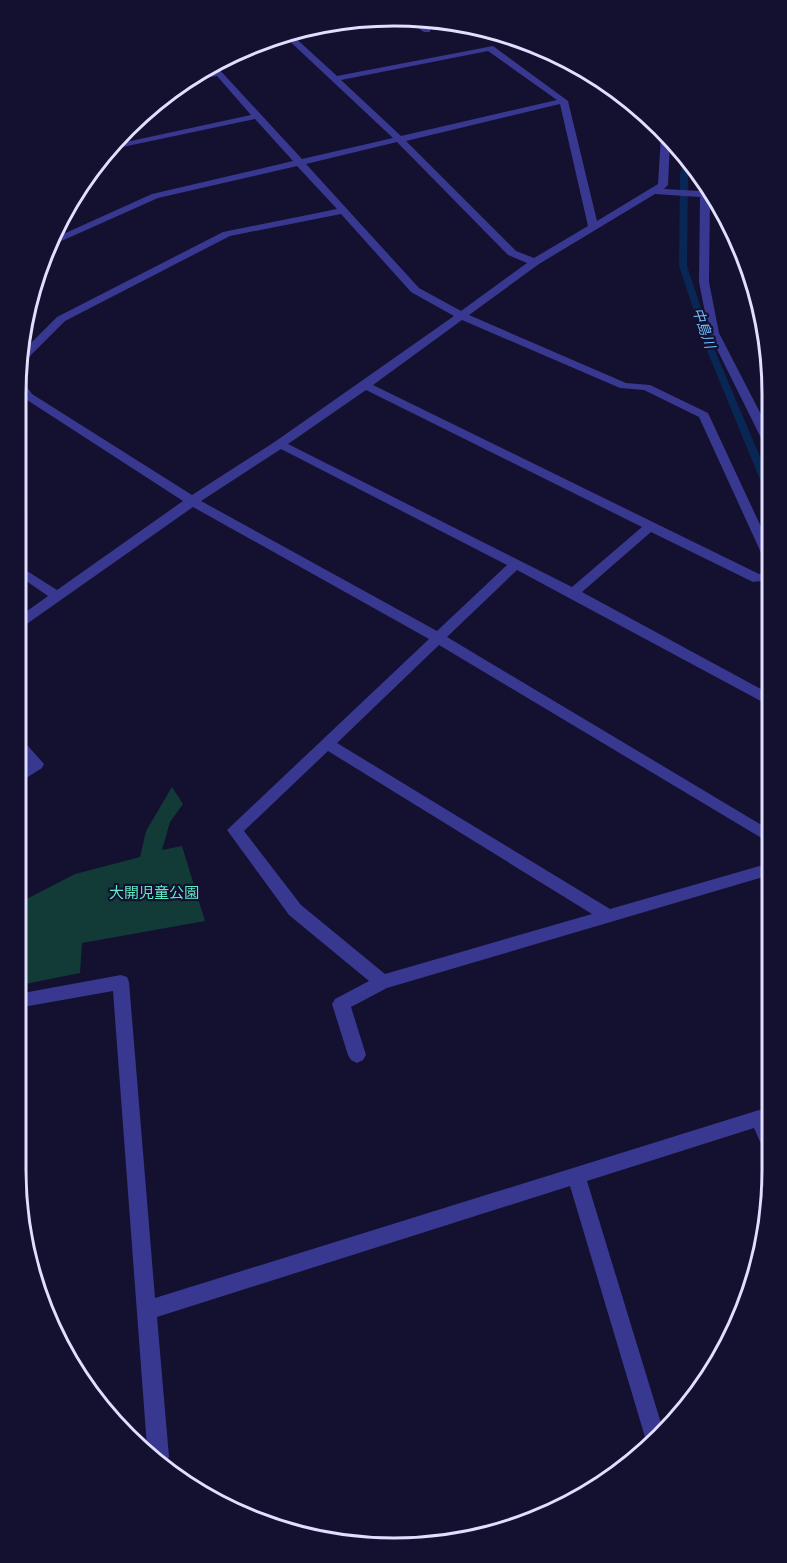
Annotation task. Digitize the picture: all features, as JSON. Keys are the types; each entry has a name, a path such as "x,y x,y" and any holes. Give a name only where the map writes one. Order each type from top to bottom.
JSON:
{"street":[{"path":"422,26 427,30"},
{"path":"293,40 399,139 512,253 535,262"},
{"path":"334,79 490,48 564,101 593,228"},
{"path":"217,71 415,290 463,316 624,386 646,387 704,415 762,542"},
{"path":"60,239 155,196 564,101"},
{"path":"122,145 257,116"},
{"path":"26,618 192,501 365,386 535,262 663,185 665,146"},
{"path":"654,191 701,192"},
{"path":"704,197 704,282 714,333 762,428"},
{"path":"28,352 61,319 227,234 344,211"},
{"path":"365,386 758,579 762,578"},
{"path":"26,393 192,501 436,637 762,832"},
{"path":"280,444 573,593 762,697"},
{"path":"573,593 650,526"},
{"path":"382,982 295,910 235,830 436,637 516,564"},
{"path":"26,575 57,596"},
{"path":"326,743 606,915"},
{"path":"26,752 37,764 26,772"},
{"path":"357,1055 341,1004 382,982 762,871"},
{"path":"26,999 121,982 158,1451"},
{"path":"146,1311 759,1118 762,1125"},
{"path":"576,1176 653,1431"}],"green space":[{"name":"大開児童公園","path":"172,787 183,804 170,822 162,850 182,846 205,921 82,943 80,973 26,984 26,899 75,874 140,857 146,831"}],"waterway":[{"name":"中島川","path":"685,169 683,266 712,353 762,472"}]}
